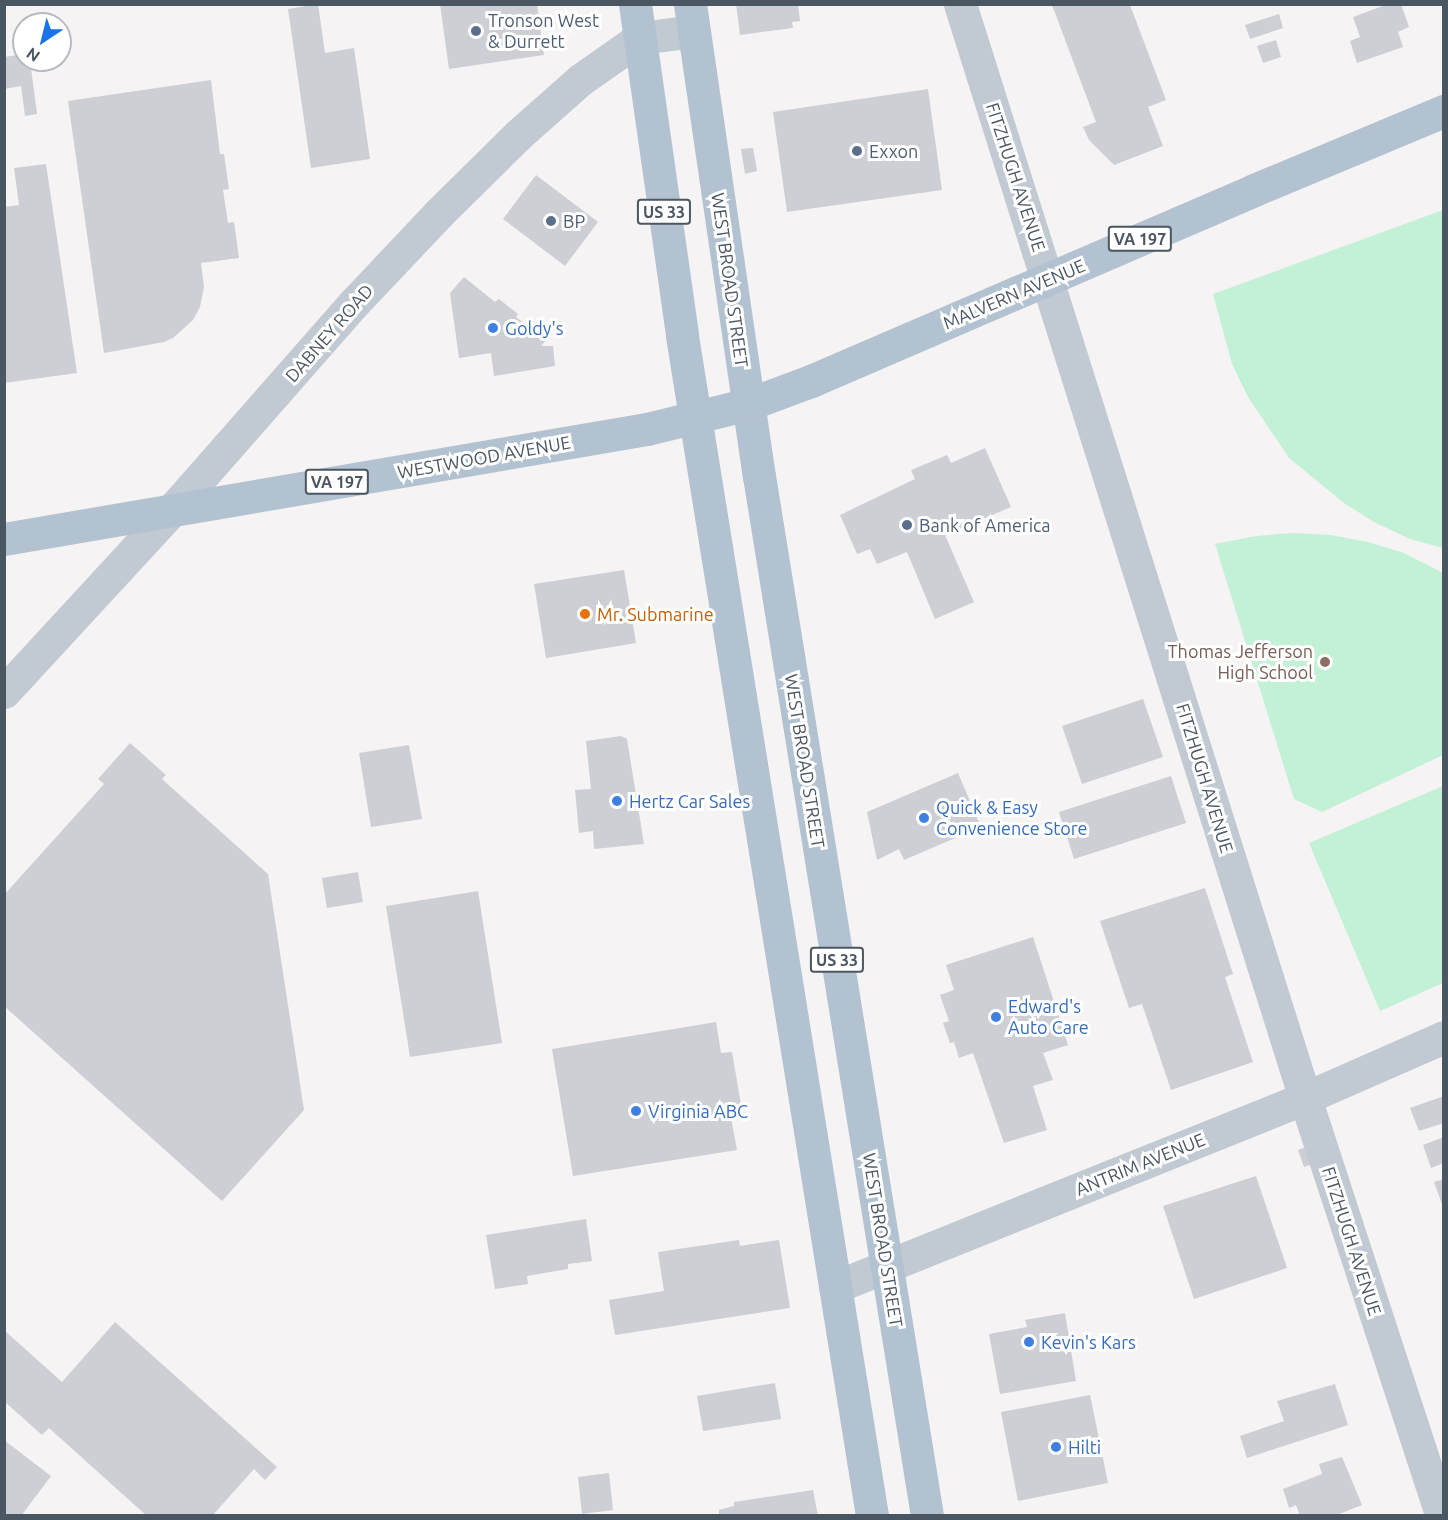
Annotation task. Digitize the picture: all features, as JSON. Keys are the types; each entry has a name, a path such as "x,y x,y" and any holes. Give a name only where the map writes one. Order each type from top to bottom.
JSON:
{"main road":[{"name":"US 33","path":"635,4 696,418 872,1515"},
{"name":"WEST BROAD STREET","path":"692,18 749,404 927,1515"},
{"name":"MALVERN AVENUE","path":"749,404 811,381 1443,111"},
{"name":"WESTWOOD AVENUE","path":"4,539 647,429 749,404"}],"street":[{"name":"FITZHUGH AVENUE","path":"960,4 1049,279 1305,1098 1442,1515"},
{"name":"DABNEY ROAD","path":"4,692 172,510 354,303 439,213 517,136 565,94 640,38 692,18"},
{"name":"ANTRIM AVENUE","path":"836,1287 1305,1098 1443,1037"}],"green space":[{"path":"1444,210 1443,548 1410,539 1374,522 1344,503 1289,458 1248,397 1232,364 1213,294"},
{"path":"1293,533 1331,535 1368,542 1404,553 1443,573 1443,755 1322,812 1294,799 1215,544 1256,536"},
{"path":"1443,786 1443,983 1380,1011 1309,843"}],"building":[{"path":"318,4 325,53 354,48 370,159 311,168 288,9"},
{"path":"440,4 537,4 544,55 449,69"},
{"path":"736,4 798,4 800,21 792,22 793,28 740,35"},
{"path":"1388,4 1401,4 1409,27 1398,32 1403,47 1357,63 1350,41 1360,37 1353,17"},
{"path":"1052,5 1130,5 1166,100 1148,107 1163,146 1114,165 1089,140 1083,127 1096,122"},
{"path":"1279,14 1283,28 1250,39 1245,25"},
{"path":"1276,40 1281,57 1263,63 1257,46"},
{"path":"12,56 12,72 32,72 37,114 25,116 21,86 4,89 4,57"},
{"path":"211,80 220,154 224,154 229,189 223,190 228,223 234,222 239,258 201,263 204,287 200,307 193,320 173,338 164,342 104,353 68,101"},
{"name":"Exxon","path":"928,89 942,190 787,212 773,112"},
{"path":"753,148 757,171 745,174 741,149"},
{"path":"46,164 77,373 4,383 4,207 19,205 14,168"},
{"name":"BP","path":"536,175 598,222 565,266 503,219"},
{"name":"Goldy's","path":"464,277 495,302 499,299 518,314 516,317 546,340 541,346 553,346 555,366 494,376 491,353 459,358 450,293"},
{"name":"Bank of America","path":"985,448 1011,507 945,535 974,602 935,619 907,552 877,564 870,549 857,554 840,515 915,479 911,470 947,455 951,463"},
{"name":"Mr. Submarine","path":"624,570 636,643 546,658 534,584"},
{"path":"1143,699 1163,757 1082,784 1062,726"},
{"path":"621,736 627,739 644,844 594,849 593,831 579,833 575,790 591,789 586,741"},
{"path":"130,743 166,775 162,779 268,874 304,1110 222,1201 4,1006 4,895 104,784 98,779"},
{"path":"409,745 422,819 371,827 359,753"},
{"path":"958,773 981,827 904,860 899,849 877,860 867,812"},
{"path":"1171,776 1186,823 1074,859 1059,812"},
{"path":"358,872 363,902 327,908 322,878"},
{"path":"1205,888 1233,974 1225,977 1253,1062 1171,1090 1142,1004 1129,1008 1100,921"},
{"path":"478,891 502,1043 410,1057 386,906"},
{"path":"1033,937 1068,1045 1043,1053 1053,1080 1033,1086 1047,1130 1004,1143 973,1053 959,1058 954,1042 950,1043 943,1023 949,1021 940,995 954,990 946,965"},
{"path":"716,1022 721,1053 732,1052 743,1116 731,1118 737,1150 573,1176 552,1049"},
{"path":"1444,1096 1444,1123 1419,1131 1410,1108"},
{"path":"1444,1137 1444,1163 1431,1168 1423,1145"},
{"path":"1310,1145 1316,1163 1304,1167 1298,1150"},
{"path":"1256,1176 1287,1268 1194,1299 1163,1206"},
{"path":"1444,1179 1444,1207 1443,1207 1434,1182"},
{"path":"586,1219 592,1261 568,1264 568,1269 527,1276 528,1284 495,1289 486,1235"},
{"path":"739,1240 740,1246 779,1240 790,1308 615,1335 609,1300 664,1291 658,1252"},
{"path":"1065,1313 1076,1381 1000,1394 989,1334 1027,1327 1025,1320"},
{"path":"115,1322 277,1467 265,1480 254,1469 212,1516 147,1516 49,1428 42,1435 4,1401 4,1330 62,1382"},
{"path":"775,1383 781,1419 703,1431 697,1396"},
{"path":"1335,1384 1348,1425 1247,1458 1240,1436 1284,1421 1277,1401"},
{"path":"1090,1395 1108,1483 1018,1501 1001,1412"},
{"path":"4,1440 51,1476 21,1516 4,1516"},
{"path":"1342,1457 1362,1505 1334,1516 1300,1516 1296,1505 1289,1508 1283,1489 1322,1474 1319,1464"},
{"path":"609,1473 613,1510 582,1514 578,1477"},
{"path":"813,1490 818,1516 719,1516 719,1510 734,1506 734,1502"}],"place":[{"name":"Tronson West & Durrett","path":"476,31"},
{"name":"Exxon","path":"857,151"},
{"name":"BP","path":"551,221"},
{"name":"Goldy's","path":"493,328"},
{"name":"Bank of America","path":"907,525"},
{"name":"Mr. Submarine","path":"585,614"},
{"name":"Thomas Jefferson High School","path":"1325,662"},
{"name":"Hertz Car Sales","path":"617,801"},
{"name":"Quick & Easy Convenience Store","path":"924,818"},
{"name":"Edward's Auto Care","path":"996,1017"},
{"name":"Virginia ABC","path":"636,1111"},
{"name":"Kevin's Kars","path":"1029,1342"},
{"name":"Hilti","path":"1056,1447"}]}
